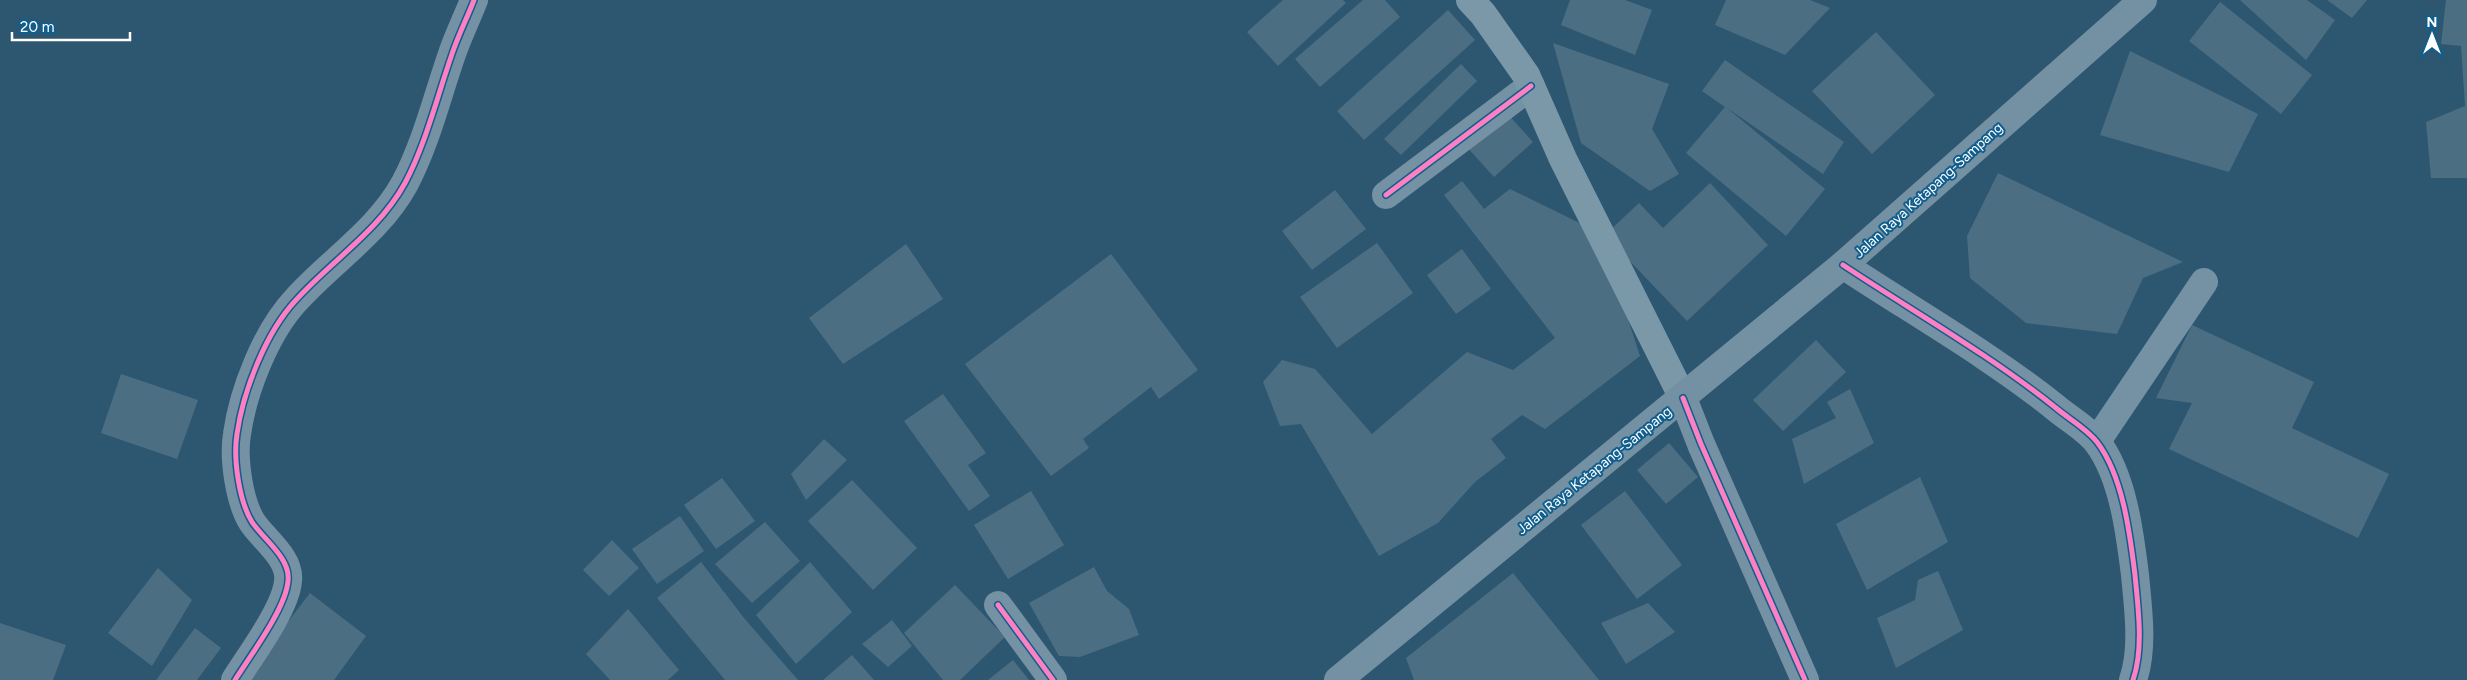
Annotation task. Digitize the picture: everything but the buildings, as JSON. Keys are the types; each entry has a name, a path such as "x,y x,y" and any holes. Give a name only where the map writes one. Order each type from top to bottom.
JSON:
{"main road":[{"path":"1470,0 1483,14 1531,86 1563,159 1683,398"},
{"name":"Jalan Raya Ketapang-Sampang","path":"1338,680 1843,266 2143,0"}],"street":[{"path":"234,680 280,605 288,579 283,561 252,521 242,495 236,463 236,435 248,389 268,341 294,301 377,222 404,184 425,134 452,52 474,0"},
{"path":"1386,194 1531,86"},
{"path":"1843,266 2028,385 2097,441 2114,476 2131,542 2139,632 2133,680"},
{"path":"2097,441 2204,282"},
{"path":"1683,398 1700,444 1805,680"},
{"path":"998,605 1053,680"}],"cycle path":[{"path":"235,680 274,618 286,592 288,581 285,564 252,522 240,491 236,444 240,417 250,381 266,345 285,313 382,216 405,183 419,152 454,47 474,0"},
{"path":"1386,195 1531,86"},
{"path":"1843,265 2005,370 2083,428 2097,442 2106,456 2119,488 2131,542 2139,614 2138,655 2133,680"},
{"path":"1683,398 1701,444 1805,680"},
{"path":"998,605 1053,680"}]}
